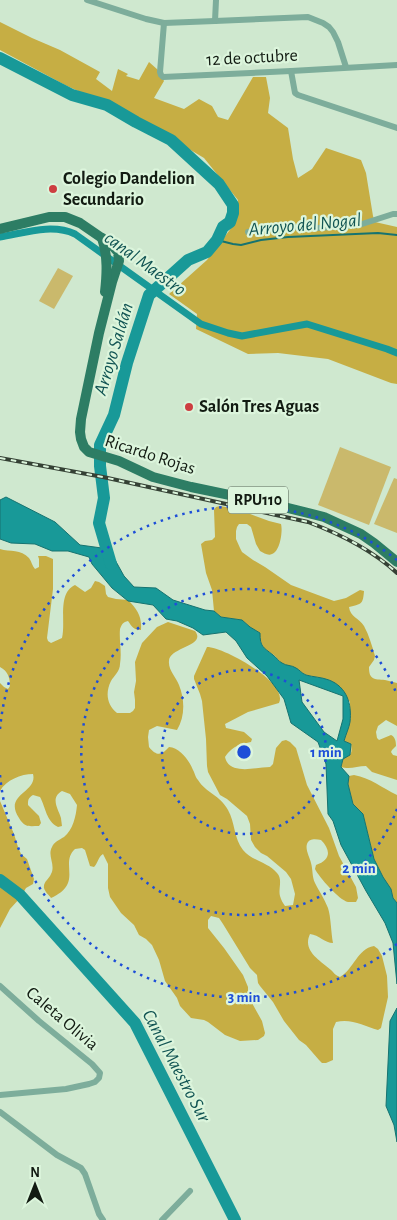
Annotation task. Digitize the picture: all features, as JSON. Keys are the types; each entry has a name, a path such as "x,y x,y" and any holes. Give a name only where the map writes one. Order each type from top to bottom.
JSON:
{"main road":[{"name":"Ricardo Rojas","path":"0,229 60,216 74,220 102,238 106,248 106,284 99,333 80,428 82,443 89,452 111,458 153,477 310,512 361,534 374,542 397,562"}],"street":[{"path":"87,0 164,23 308,17 329,27 333,32 346,67"},
{"path":"215,22 216,0"},
{"name":"12 de octubre","path":"164,23 160,72 163,77 397,64"},
{"path":"291,71 295,92 298,95 397,128"},
{"path":"248,232 290,227 317,228 359,225 397,214"},
{"name":"Caleta Olivia","path":"0,986 92,1064 100,1073 99,1078 89,1084 66,1089 0,1095"},
{"path":"0,1112 57,1155 81,1168 103,1220"},
{"path":"162,1220 190,1191"}],"shaded area":[{"path":"0,22 60,50 100,72 96,79 112,91 118,69 128,74 126,76 139,80 149,62 158,70 164,81 154,98 184,109 199,99 212,106 218,117 228,120 253,77 266,77 270,98 268,113 288,128 298,178 312,169 326,148 361,160 366,173 375,222 397,227 397,384 328,359 278,353 248,354 196,329 197,314 169,294 207,260 232,227 238,200 204,158 137,118 65,85 0,50"},
{"path":"58,268 73,276 54,309 39,301"},
{"path":"340,447 391,467 369,525 318,505"},
{"path":"394,478 397,479 397,533 374,524"},
{"path":"220,506 237,509 281,524 279,545 275,552 270,555 260,551 251,527 247,524 239,524 236,531 236,539 242,552 291,585 334,601 346,598 360,590 364,591 361,603 349,607 351,613 364,626 372,644 375,656 369,667 371,677 397,683 397,726 386,720 378,726 376,732 379,740 391,735 395,739 396,746 391,752 397,756 397,780 372,772 366,766 341,767 343,759 351,751 351,744 344,741 350,722 350,702 330,680 306,675 296,668 282,664 274,655 264,649 260,640 260,633 242,620 221,617 214,611 212,590 206,573 201,544 215,537 214,510"},
{"path":"0,549 26,555 35,569 39,567 38,556 46,556 53,559 53,589 47,638 51,643 62,638 64,601 69,589 75,585 85,592 91,588 95,581 99,582 105,586 108,597 128,600 136,610 141,621 141,630 133,628 128,621 121,626 120,667 111,681 108,690 109,703 117,713 130,713 135,708 135,662 142,643 157,627 168,622 195,631 196,640 171,656 169,661 182,697 183,714 180,725 177,730 157,726 149,730 149,747 157,754 164,752 169,747 184,755 196,778 225,805 243,850 251,857 269,866 279,875 280,896 285,906 293,905 295,894 291,879 286,872 255,847 251,840 250,824 247,816 220,795 208,772 202,701 194,676 207,647 240,659 265,676 274,686 279,695 279,703 248,712 225,724 226,728 244,732 252,739 251,742 233,748 225,757 232,767 238,769 270,767 273,764 276,748 282,741 290,742 296,748 307,785 329,828 339,856 356,887 358,898 356,902 348,902 335,893 325,882 315,869 316,865 327,858 327,847 321,840 309,841 307,851 314,881 328,908 333,943 310,934 308,945 317,959 340,977 363,951 374,946 378,949 382,956 387,976 388,997 381,1028 378,1030 347,1021 336,1022 333,1029 333,1060 322,1063 299,1040 284,1021 273,1002 258,983 257,975 250,968 219,918 211,916 208,920 208,928 243,975 248,987 248,996 262,1021 265,1033 258,1040 240,1041 225,1035 204,1020 191,1018 180,1006 177,998 165,981 152,945 139,935 134,925 121,913 110,897 108,864 103,854 94,867 90,866 85,850 82,848 75,849 69,861 69,880 66,886 61,892 51,898 46,892 44,884 50,876 53,867 51,850 57,841 70,831 77,805 70,794 62,791 58,794 56,803 62,826 58,827 49,818 40,797 33,795 29,799 28,805 39,816 41,823 39,826 28,826 19,818 15,810 15,804 31,786 33,774 14,778 0,791 0,683 8,689 10,680 5,671 0,667"},
{"path":"354,775 371,781 397,795 397,903 374,859 363,814 353,804 348,784 349,776"},
{"path":"0,801 21,854 27,859 34,879 33,884 26,888 10,909 0,928"}],"water":[{"path":"6,497 55,522 80,545 109,549 124,576 134,587 156,588 173,600 214,611 221,617 242,620 260,633 263,646 285,665 294,667 306,675 329,680 340,687 347,697 350,709 350,724 344,741 351,744 350,755 343,759 341,767 349,776 348,784 353,804 363,814 374,859 397,903 397,984 393,943 385,923 341,845 333,821 328,814 326,764 318,742 291,723 284,699 267,676 247,658 236,641 226,632 203,635 177,621 166,619 153,605 128,601 112,588 92,564 89,557 68,551 52,551 35,544 11,543 0,539 0,500","holes":["299,680 343,696 343,719 337,741 324,732 302,702"]},
{"path":"397,1008 397,1142 394,1125 386,1106 390,1021"}],"waterway":[{"name":"Arroyo Saldán","path":"0,58 72,95 107,105 171,140 219,184 233,205 230,222 223,227 217,240 207,252 188,260 149,295 127,363 114,415 100,445 100,466 104,498 99,523 111,564"},
{"name":"canal Maestro","path":"0,237 47,229 57,229 75,234 201,324 228,333 242,336 307,324 397,353"},
{"name":"Arroyo del Nogal","path":"217,240 241,245 261,240 288,237 378,233 397,235"},
{"name":"Canal Maestro Sur","path":"0,880 20,895 135,1023 235,1220"}],"railway":[{"path":"0,458 103,477 308,522 355,543 397,573"}],"place":[{"name":"Colegio Dandelion Secundario","path":"53,189"},
{"name":"Salón Tres Aguas","path":"189,407"}]}
